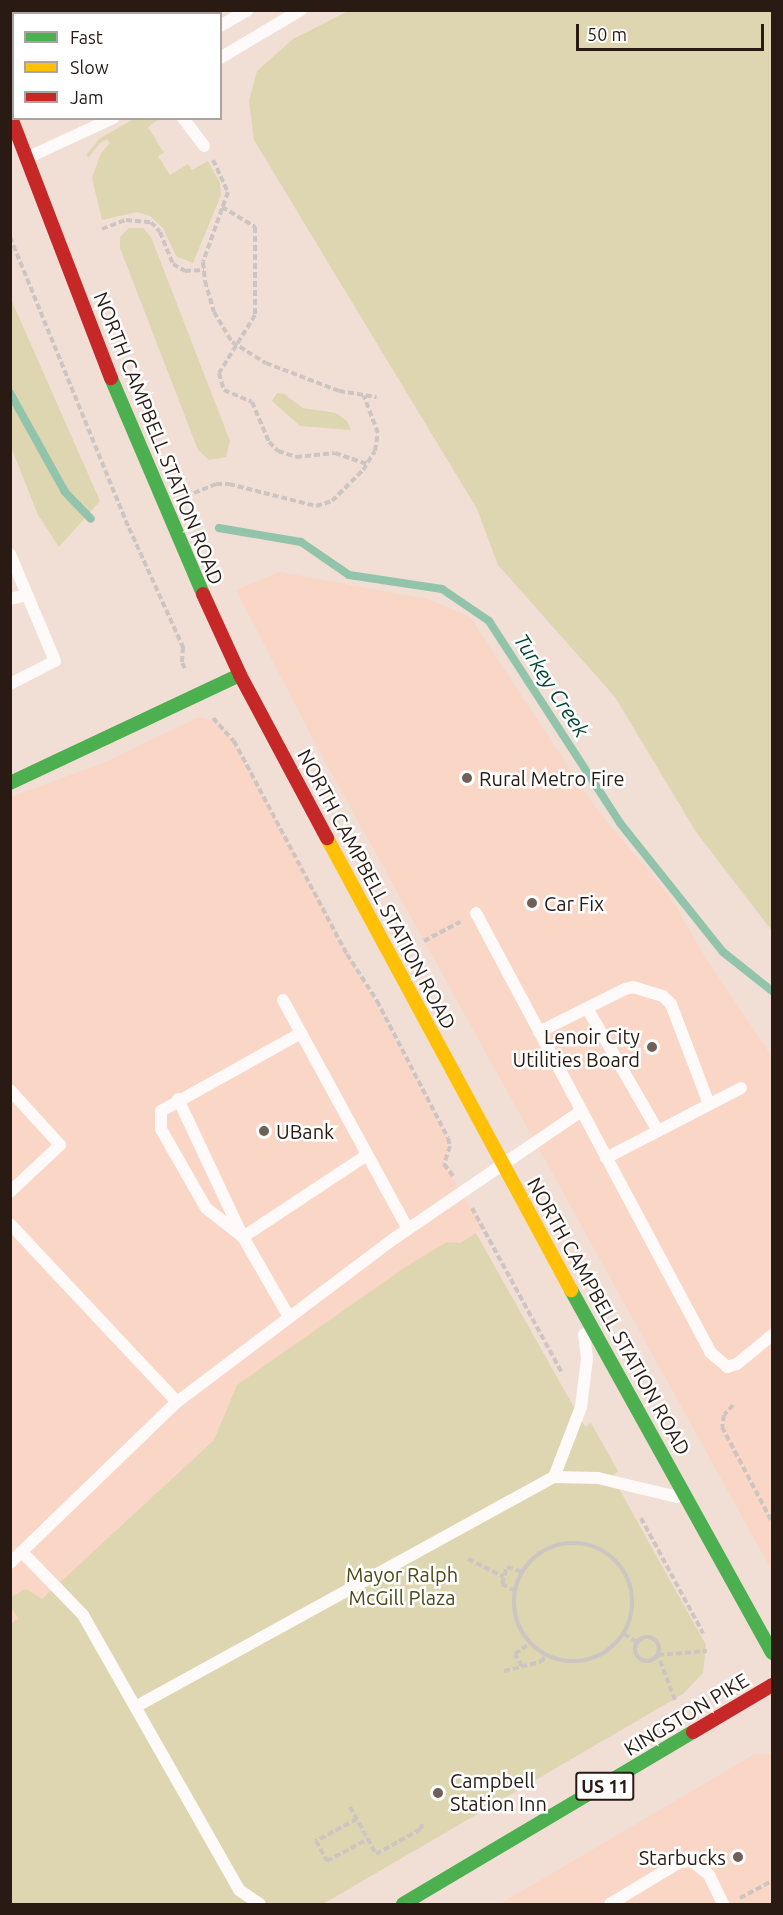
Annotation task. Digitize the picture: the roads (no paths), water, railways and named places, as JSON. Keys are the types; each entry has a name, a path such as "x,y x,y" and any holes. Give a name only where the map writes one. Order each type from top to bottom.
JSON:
{"main road":[{"name":"NORTH CAMPBELL STATION ROAD","path":"12,120 136,445 240,675 501,1162 772,1653"},
{"path":"10,783 240,675"},
{"name":"KINGSTON PIKE","path":"403,1905 772,1685"}],"lane":[{"path":"222,25 248,10"},
{"path":"222,57 301,10"},
{"path":"27,157 109,120"},
{"path":"184,120 204,146"},
{"path":"10,554 54,661 10,684"},
{"path":"10,599 27,595"},
{"path":"476,913 581,1112 718,1362 727,1367 737,1364 770,1342"},
{"path":"539,1032 633,987 663,996 671,1004 709,1104"},
{"path":"283,1000 408,1229"},
{"path":"587,1008 658,1131"},
{"path":"243,1237 206,1208 161,1128 161,1111 178,1099 300,1033"},
{"path":"606,1158 741,1088"},
{"path":"10,1090 60,1145 10,1192"},
{"path":"178,1099 243,1237 289,1317"},
{"path":"10,1563 177,1402 459,1192 501,1162 581,1112"},
{"path":"243,1237 368,1155"},
{"path":"10,1224 177,1402"},
{"path":"554,1477 574,1431 586,1381 580,1304"},
{"path":"137,1706 554,1477 598,1478 689,1501"},
{"path":"22,1552 83,1615 137,1706 239,1890 260,1905"},
{"path":"609,1905 680,1862 692,1861 709,1875 723,1905"},
{"path":"237,1905 239,1890"}],"waterway":[{"name":"Turkey Creek","path":"10,393 65,492 91,519"},
{"name":"Turkey Creek","path":"219,528 301,542 349,575 442,589 489,621 620,823 723,952 772,991"}],"place":[{"name":"Rural Metro Fire","path":"467,778"},
{"name":"Car Fix","path":"532,903"},
{"name":"Lenoir City Utilities Board","path":"652,1047"},
{"name":"UBank","path":"264,1131"},
{"name":"Campbell Station Inn","path":"438,1793"},
{"name":"Starbucks","path":"738,1857"}],"park label":[{"name":"Mayor Ralph McGill Plaza","path":"402,1586"}]}
